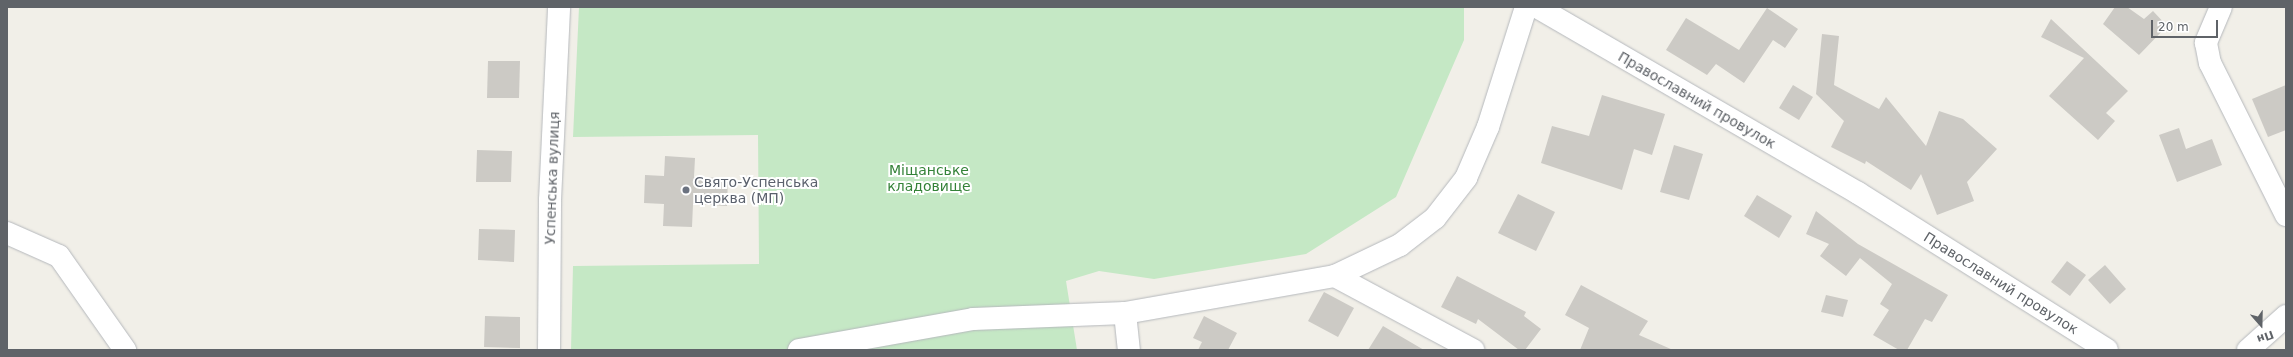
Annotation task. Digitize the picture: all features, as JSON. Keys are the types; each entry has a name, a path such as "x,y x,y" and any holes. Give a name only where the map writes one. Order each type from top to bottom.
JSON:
{"street":[{"name":"Успенська вулиця","path":"549,350 550,200 559,7"},
{"name":"Православний провулок","path":"1537,7 1858,193 2107,350"},
{"path":"2220,7 2206,43 2210,63 2286,215"},
{"path":"799,350 973,319 1125,313 1335,276 1400,245 1435,218 1466,178 1488,127 1521,12"},
{"path":"7,233 59,256 125,350"},
{"path":"1335,276 1473,350"},
{"path":"1125,313 1129,350"},
{"path":"2248,350 2286,316"}],"green space":[{"name":"Міщанське кладовище","path":"579,7 1464,7 1464,40 1396,197 1306,254 1154,279 1099,271 1066,281 1077,350 571,350 573,266 759,264 758,135 573,137"}],"building":[{"path":"2115,7 2127,7 2144,19 2153,11 2167,26 2139,55 2103,24"},
{"path":"1767,8 1798,29 1785,48 1773,40 1744,83 1716,64 1707,75 1666,50 1686,18 1739,50"},
{"path":"2051,19 2128,91 2106,113 2115,121 2098,140 2049,96 2084,58 2041,37"},
{"path":"1822,34 1839,36 1834,85 1879,109 1886,97 1926,146 1939,111 1963,119 1997,149 1967,182 1974,201 1937,215 1921,174 1911,190 1866,161 1865,164 1831,147 1844,121 1816,94"},
{"path":"488,61 520,61 519,98 487,98"},
{"path":"1793,85 1813,97 1799,120 1779,108"},
{"path":"2286,85 2286,130 2268,137 2252,99"},
{"path":"1602,95 1665,114 1652,155 1634,149 1622,190 1541,163 1552,126 1589,136"},
{"path":"2179,128 2186,149 2212,139 2222,165 2177,182 2159,135"},
{"path":"1674,145 1703,154 1689,200 1660,192"},
{"path":"477,150 512,151 511,182 476,182"},
{"name":"Свято-Успенська церква (МП)","path":"665,156 695,158 694,177 728,178 727,206 693,204 692,227 663,226 664,204 644,203 645,175 664,176"},
{"path":"1518,194 1555,212 1536,251 1498,233"},
{"path":"1757,195 1792,216 1779,238 1744,216"},
{"path":"1816,211 1858,244 1948,295 1932,322 1925,319 1907,350 1899,350 1873,335 1889,310 1880,304 1892,284 1860,258 1846,276 1820,256 1829,244 1806,234"},
{"path":"479,229 515,230 514,262 478,260"},
{"path":"2067,261 2086,275 2070,296 2051,282"},
{"path":"2105,265 2126,289 2110,304 2088,280"},
{"path":"1457,276 1526,312 1524,316 1541,329 1525,350 1519,350 1478,319 1476,324 1441,307"},
{"path":"1581,285 1648,321 1639,335 1673,350 1580,350 1589,328 1565,315"},
{"path":"1324,292 1354,308 1338,337 1308,321"},
{"path":"1826,295 1848,300 1843,317 1821,312"},
{"path":"485,316 520,317 520,348 484,347"},
{"path":"1204,316 1237,333 1228,350 1198,350 1202,342 1193,338"},
{"path":"1383,326 1424,350 1368,350"}],"place":[{"name":"Свято-Успенська церква (МП)","path":"686,190"}]}
